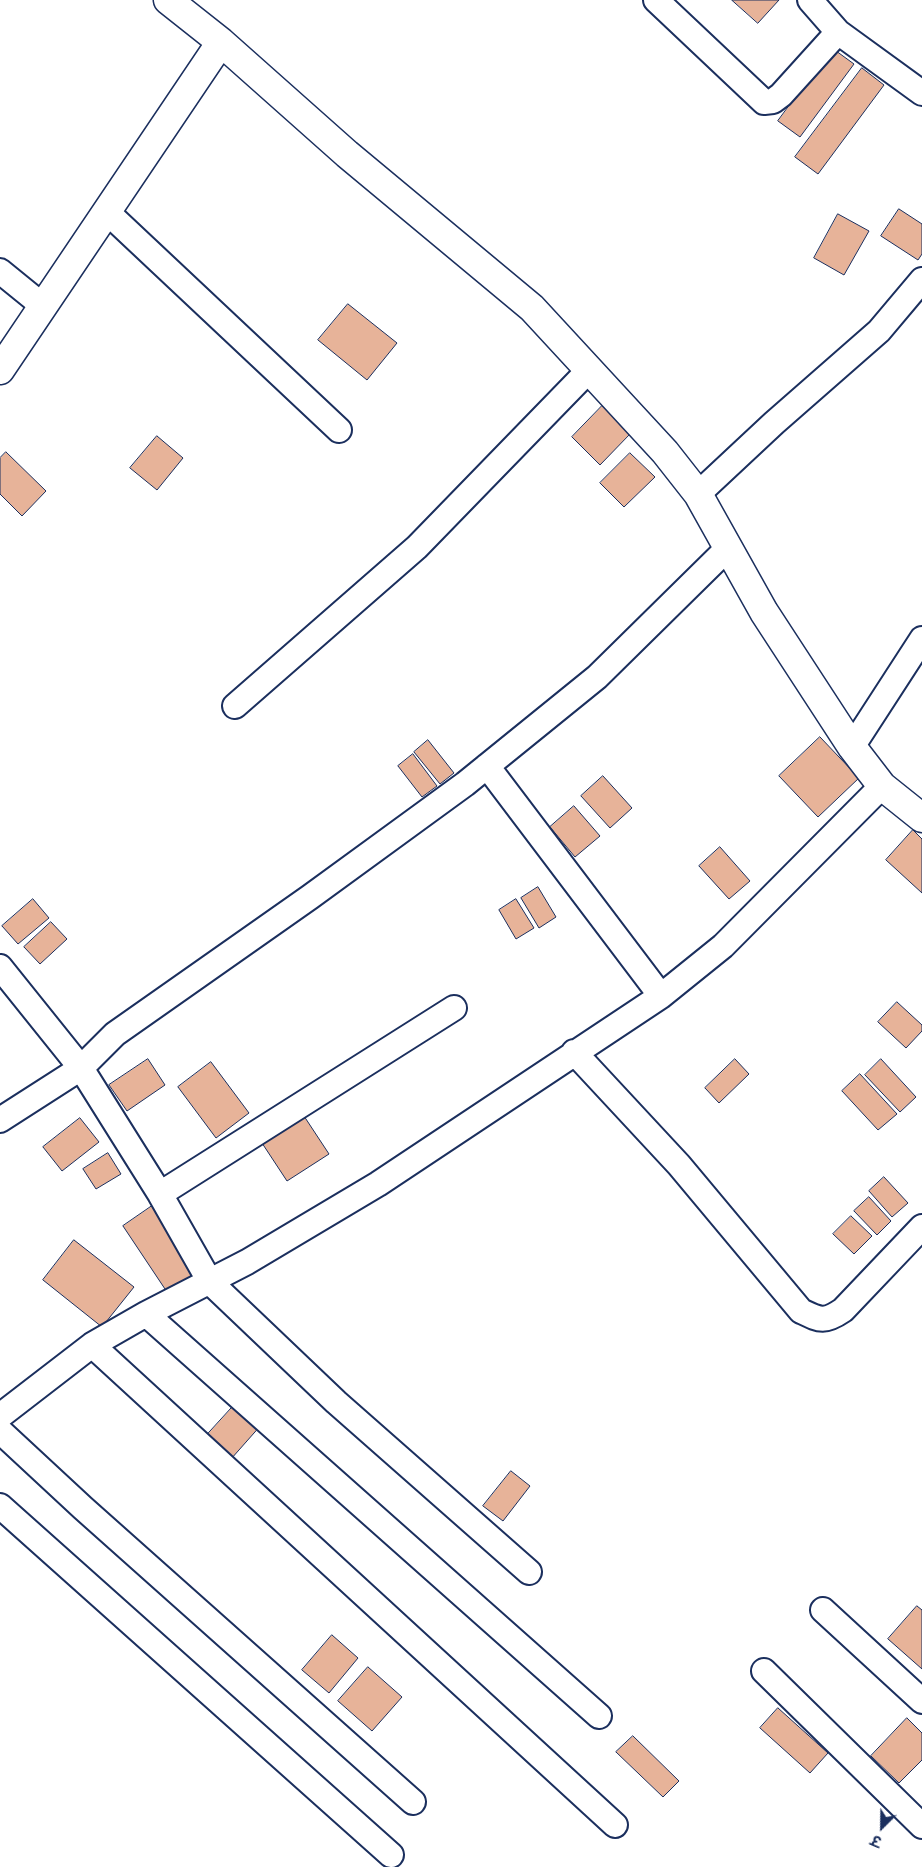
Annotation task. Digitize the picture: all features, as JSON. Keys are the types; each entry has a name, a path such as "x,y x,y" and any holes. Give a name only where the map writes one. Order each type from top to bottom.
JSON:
{"street":[{"path":"168,0 221,42 347,154 532,308 665,452 698,494 764,612 852,746 882,786 922,818"},
{"path":"656,0 764,102 773,101 781,95 838,32"},
{"path":"810,0 838,32 922,93"},
{"path":"0,370 221,42"},
{"path":"106,211 339,430"},
{"path":"0,271 43,306"},
{"path":"698,494 774,423 880,331 922,280"},
{"path":"235,706 417,547 589,370"},
{"path":"0,1120 81,1068 115,1034 310,897 487,766 597,677 728,548"},
{"path":"852,746 922,639"},
{"path":"487,766 661,996"},
{"path":"0,1416 92,1344 247,1262 378,1184 661,996 722,946 882,786"},
{"path":"0,967 81,1068 160,1194 210,1282 336,1402 529,1572"},
{"path":"160,1194 454,1008"},
{"path":"574,1052 679,1165 800,1311 820,1320 831,1318 843,1310 922,1227"},
{"path":"146,1314 599,1716"},
{"path":"92,1344 615,1825"},
{"path":"0,1431 83,1508 413,1802"},
{"path":"0,1506 391,1855"},
{"path":"823,1610 922,1701"},
{"path":"764,1671 922,1826"}],"building":[{"path":"732,0 779,0 758,23"},
{"path":"832,48 854,64 800,137 778,121"},
{"path":"862,68 884,85 818,174 795,157"},
{"path":"899,209 922,224 922,254 918,260 881,236"},
{"path":"838,214 869,231 844,275 814,258"},
{"path":"348,304 397,343 367,380 318,340"},
{"path":"602,406 630,434 600,465 572,437"},
{"path":"157,436 183,458 157,490 130,468"},
{"path":"6,452 46,491 22,516 0,494 0,458"},
{"path":"630,453 655,477 624,507 600,483"},
{"path":"820,737 859,778 818,817 779,776"},
{"path":"428,740 454,773 440,784 414,752"},
{"path":"413,754 437,786 422,797 398,766"},
{"path":"603,776 632,808 610,828 581,796"},
{"path":"574,806 600,836 575,857 550,827"},
{"path":"913,830 922,839 922,893 886,860"},
{"path":"720,847 750,881 729,899 699,866"},
{"path":"538,887 556,917 539,928 521,898"},
{"path":"33,899 49,918 18,944 2,926"},
{"path":"516,899 534,928 516,939 499,910"},
{"path":"51,922 67,939 40,964 24,947"},
{"path":"897,1002 922,1025 922,1031 906,1048 878,1022"},
{"path":"148,1059 165,1085 127,1111 109,1085"},
{"path":"735,1059 749,1074 719,1103 705,1088"},
{"path":"881,1059 916,1097 900,1112 865,1075"},
{"path":"211,1062 249,1113 216,1138 178,1087"},
{"path":"860,1074 897,1114 878,1130 842,1091"},
{"path":"302,1113 329,1154 287,1181 260,1140"},
{"path":"80,1118 99,1142 62,1171 43,1147"},
{"path":"108,1153 121,1174 96,1189 83,1169"},
{"path":"884,1177 908,1203 892,1217 869,1191"},
{"path":"869,1197 891,1221 877,1235 854,1211"},
{"path":"152,1206 198,1276 169,1295 123,1226"},
{"path":"851,1216 872,1236 854,1254 833,1234"},
{"path":"74,1240 134,1287 102,1327 43,1280"},
{"path":"237,1402 262,1424 231,1459 206,1436"},
{"path":"511,1471 530,1486 503,1521 483,1506"},
{"path":"917,1606 922,1610 922,1669 888,1639"},
{"path":"332,1635 358,1658 329,1693 302,1670"},
{"path":"368,1667 402,1697 372,1731 338,1701"},
{"path":"778,1708 828,1753 810,1773 760,1728"},
{"path":"907,1718 922,1733 922,1760 899,1783 871,1756"},
{"path":"633,1736 679,1781 663,1797 616,1752"}]}
